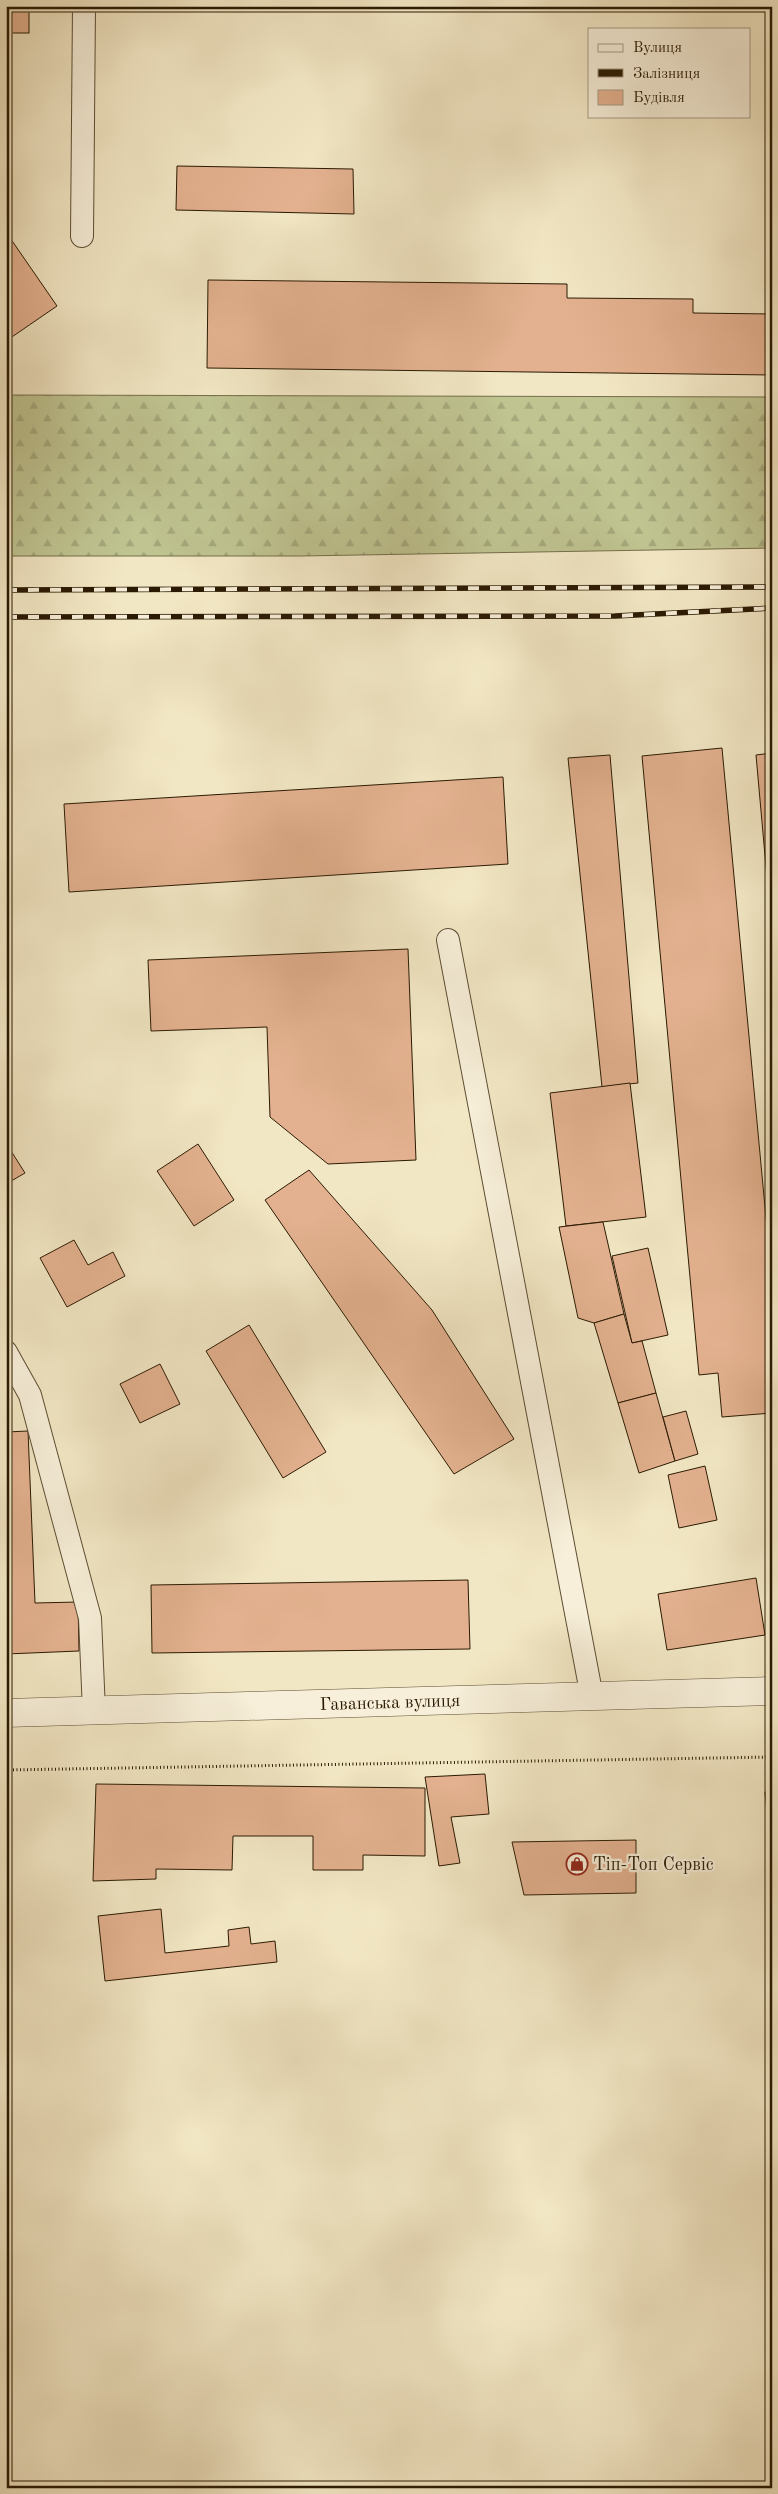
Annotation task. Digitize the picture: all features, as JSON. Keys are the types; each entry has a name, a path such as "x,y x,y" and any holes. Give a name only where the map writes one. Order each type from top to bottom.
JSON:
{"street":[{"name":"Гаванська вулиця","path":"6,1713 772,1691"}],"lane":[{"path":"82,236 84,6"},
{"path":"448,940 592,1697"},
{"path":"6,1352 30,1395 90,1618 94,1711"}],"path":[{"path":"6,1770 772,1758"}],"green space":[{"path":"6,395 772,397 772,548 300,556 6,556"}],"building":[{"path":"6,6 29,6 29,33 6,33"},
{"path":"769,6 772,6 772,285 770,285"},
{"path":"177,166 353,169 354,214 176,210"},
{"path":"6,232 57,306 6,341"},
{"path":"208,280 567,284 567,298 693,299 693,313 772,314 772,375 207,368"},
{"path":"722,748 772,1282 772,1413 722,1417 718,1373 699,1375 642,756"},
{"path":"772,753 772,934 756,755"},
{"path":"610,755 638,1083 602,1087 568,758"},
{"path":"503,777 508,864 69,892 64,804"},
{"path":"408,949 416,1160 328,1164 270,1117 267,1027 151,1031 148,960"},
{"path":"630,1083 646,1217 566,1226 550,1093"},
{"path":"6,1143 25,1173 6,1184"},
{"path":"198,1144 234,1200 194,1226 157,1171"},
{"path":"309,1170 432,1310 514,1439 454,1474 265,1200"},
{"path":"603,1222 624,1314 594,1323 578,1318 559,1227"},
{"path":"74,1240 88,1265 113,1252 125,1276 67,1307 40,1258"},
{"path":"648,1248 668,1335 632,1343 612,1256"},
{"path":"624,1314 632,1343 642,1341 656,1393 618,1403 594,1323"},
{"path":"249,1325 326,1452 283,1478 206,1351"},
{"path":"160,1364 180,1404 140,1423 120,1384"},
{"path":"656,1393 675,1461 639,1473 618,1403"},
{"path":"686,1411 698,1454 675,1461 663,1417"},
{"path":"28,1431 35,1603 78,1602 79,1651 6,1654 6,1432"},
{"path":"772,1443 772,1506 768,1444"},
{"path":"705,1466 717,1520 679,1528 668,1475"},
{"path":"769,1575 772,1575 772,1625"},
{"path":"756,1578 765,1635 667,1650 658,1594"},
{"path":"468,1580 470,1649 152,1653 151,1585"},
{"path":"485,1774 489,1814 451,1817 460,1863 439,1866 425,1777"},
{"path":"96,1784 425,1788 425,1856 363,1855 363,1870 313,1870 313,1836 233,1836 232,1870 156,1869 156,1879 93,1881"},
{"path":"772,1791 772,1868 765,1792"},
{"path":"636,1840 636,1893 524,1895 512,1842"},
{"path":"161,1909 165,1953 229,1946 228,1930 249,1927 251,1944 275,1941 277,1962 105,1981 98,1916"}],"railway":[{"path":"6,590 772,587"},
{"path":"6,617 615,616 772,608"}],"place":[{"name":"Тіп-Топ Сервіс","path":"577,1864"}]}
